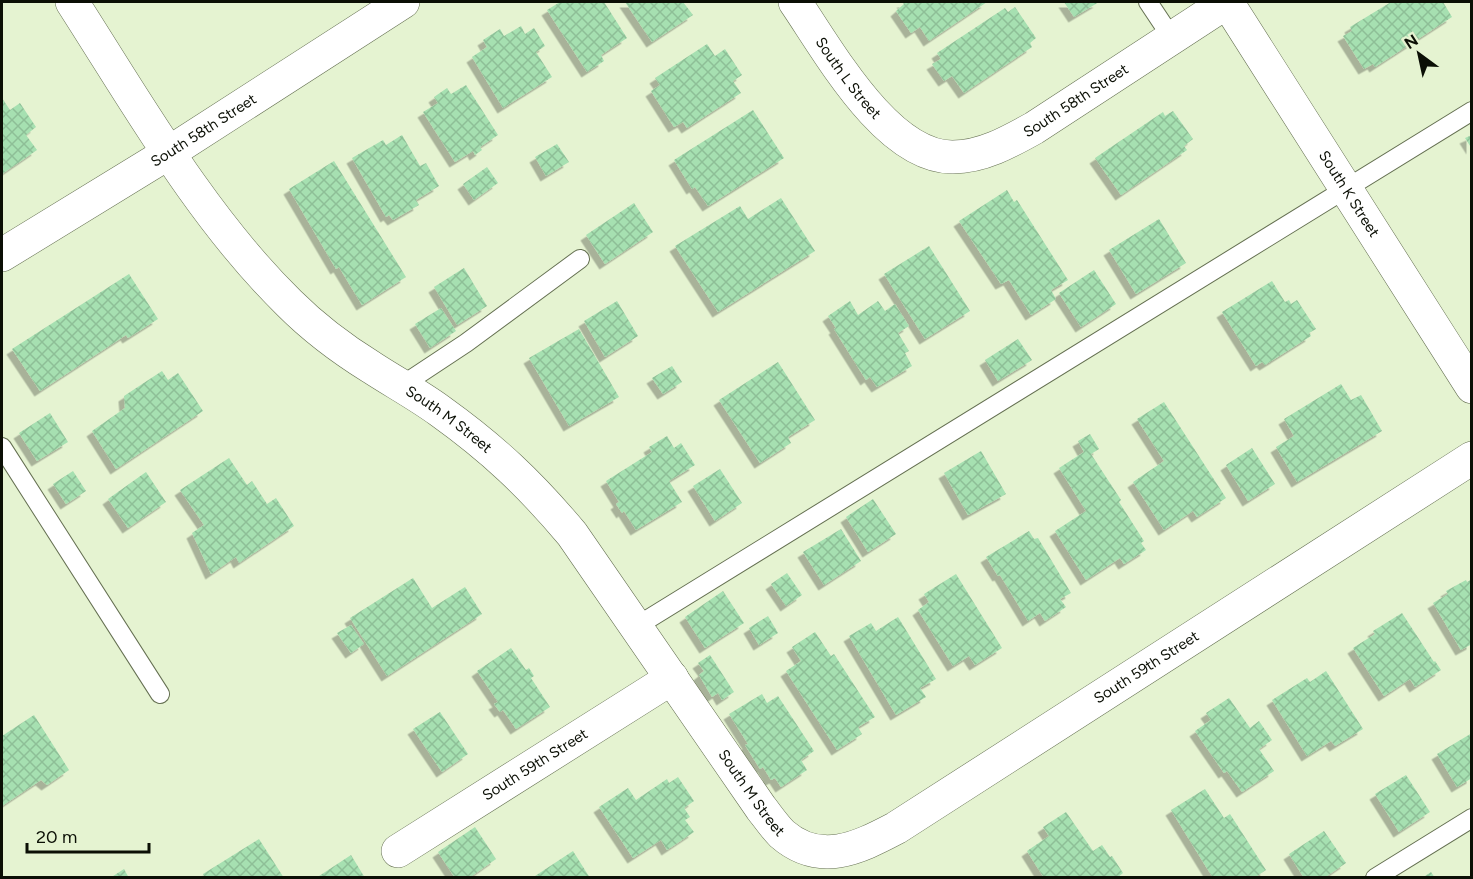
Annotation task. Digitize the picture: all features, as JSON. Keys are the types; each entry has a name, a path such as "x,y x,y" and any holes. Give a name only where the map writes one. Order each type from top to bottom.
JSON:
{"street":[{"name":"South M Street","path":"72,2 170,152 235,243 289,303 324,333 369,366 438,409 492,450 520,475 572,534 761,808 782,833 811,851"},
{"name":"South 58th Street","path":"2,255 170,152 402,2"},
{"name":"South L Street","path":"795,2 859,95 893,132 912,145"},
{"name":"South 58th Street","path":"912,145 951,158 970,156 1008,142 1034,128 1227,2"},
{"name":"South K Street","path":"1227,2 1472,387"},
{"name":"South 59th Street","path":"811,851 837,852 858,846 896,828 1472,458"},
{"name":"South 59th Street","path":"398,851 672,678"}],"lane":[{"path":"1148,2 1172,38"},
{"path":"637,626 1472,111"},
{"path":"401,386 466,343 580,259"},
{"path":"2,447 159,694"},
{"path":"1375,878 1472,818"}],"building":[{"path":"560,2 604,2 627,38 601,55 604,61 587,72 547,10"},
{"path":"625,2 683,2 693,15 652,42"},
{"path":"902,2 987,2 929,41 920,27 911,33 896,11 904,4"},
{"path":"1064,2 1099,2 1074,17"},
{"path":"1391,2 1443,2 1452,17 1375,67 1373,64 1364,69 1343,36 1352,31 1350,27"},
{"path":"1015,7 1036,38 1030,43 1032,47 964,93 952,76 944,81 932,64 941,59 937,53 1005,8 1008,12"},
{"path":"521,26 525,34 534,28 545,46 536,52 552,77 503,108 472,57 487,47 483,40 500,29 504,36"},
{"path":"707,44 715,56 725,49 742,75 733,81 741,93 687,128 683,122 674,127 651,91 660,85 655,78"},
{"path":"466,85 498,135 480,147 482,150 475,155 473,151 455,162 423,112 438,103 434,97 447,88 451,94"},
{"path":"2,98 10,110 20,103 36,127 26,135 37,150 2,174"},
{"path":"753,110 784,158 708,206 695,187 692,189 674,160"},
{"path":"1173,111 1193,139 1184,146 1187,150 1121,195 1095,158 1163,112 1165,116"},
{"path":"402,135 420,166 426,163 439,186 416,200 419,205 393,220 389,215 386,217 352,158 383,140 386,145"},
{"path":"1472,135 1472,149 1465,138"},
{"path":"557,144 569,162 546,176 535,157"},
{"path":"334,161 406,277 362,305 339,267 336,269 289,189"},
{"path":"487,167 498,183 474,200 463,184"},
{"path":"1007,190 1014,202 1017,200 1068,280 1051,290 1056,299 1031,315 1009,280 1001,284 959,221"},
{"path":"781,198 815,251 718,312 675,246 740,206 748,219"},
{"path":"634,203 653,232 605,264 586,235"},
{"path":"1159,219 1186,263 1136,294 1109,250"},
{"path":"929,246 970,311 925,339 884,274"},
{"path":"464,268 487,306 457,325 434,287"},
{"path":"1094,270 1116,304 1081,327 1059,293"},
{"path":"129,274 158,319 128,338 126,335 40,391 12,349"},
{"path":"1272,281 1285,302 1289,300 1291,304 1297,300 1316,329 1309,333 1311,336 1265,365 1262,362 1256,366 1222,312"},
{"path":"617,301 638,336 605,357 584,321"},
{"path":"850,301 858,315 878,301 885,311 895,304 909,326 898,333 909,351 905,353 912,366 877,387 870,377 866,380 828,316"},
{"path":"441,308 456,331 430,348 415,324"},
{"path":"579,329 619,397 569,426 529,358"},
{"path":"1018,339 1032,360 998,381 985,360"},
{"path":"778,362 815,420 788,437 791,443 760,463 719,400"},
{"path":"672,366 682,382 663,394 652,378"},
{"path":"162,371 168,380 178,373 203,411 116,469 92,431 125,408 124,396"},
{"path":"1341,384 1351,400 1361,395 1382,431 1297,482 1276,447 1294,436 1284,419"},
{"path":"1164,402 1226,498 1197,517 1193,511 1164,530 1133,482 1164,461 1137,419"},
{"path":"50,413 68,442 37,461 19,433"},
{"path":"1090,434 1099,449 1091,454 1121,500 1119,502 1144,541 1141,543 1146,550 1124,564 1120,558 1086,580 1055,531 1086,511 1059,468 1084,452 1078,441"},
{"path":"667,436 674,448 681,443 695,465 669,481 682,502 636,530 624,511 622,513 616,504 619,502 606,481 652,452 649,447"},
{"path":"1252,448 1275,484 1248,501 1226,465"},
{"path":"981,451 1006,494 968,515 944,473"},
{"path":"229,458 247,485 252,481 267,504 276,498 294,526 239,563 236,557 211,574 192,533 204,525 180,490"},
{"path":"720,469 742,503 715,521 693,486"},
{"path":"73,471 86,491 66,504 53,484"},
{"path":"146,472 166,502 128,528 108,499"},
{"path":"873,499 896,534 868,552 846,517"},
{"path":"841,529 861,561 824,585 803,552"},
{"path":"1029,531 1034,539 1038,538 1071,593 1060,599 1066,607 1045,621 1040,613 1028,621 1000,575 998,576 986,557"},
{"path":"787,573 802,595 786,606 771,584"},
{"path":"956,574 1002,648 975,665 969,656 953,666 918,610 929,602 924,594"},
{"path":"413,578 432,608 465,587 482,614 387,676 350,618"},
{"path":"1472,579 1472,644 1461,650 1433,603 1448,594 1446,591"},
{"path":"723,591 744,623 705,648 685,617"},
{"path":"1402,613 1441,670 1415,687 1410,679 1384,696 1353,648 1375,634 1373,631"},
{"path":"768,616 778,633 759,645 749,628"},
{"path":"898,617 936,679 920,688 926,697 896,715 849,636 871,623 876,631"},
{"path":"351,625 364,644 351,653 337,633"},
{"path":"815,632 831,656 834,654 875,717 858,727 862,734 837,750 786,671 801,661 792,647"},
{"path":"511,648 526,670 529,668 534,676 531,678 550,707 516,729 503,710 500,712 494,704 498,702 477,671"},
{"path":"710,655 734,692 722,700 718,693 712,697 699,675 704,671 698,663"},
{"path":"1326,671 1363,729 1335,746 1331,741 1307,756 1272,700 1307,678 1310,682"},
{"path":"762,694 767,703 778,696 814,751 801,760 807,770 781,787 775,778 771,780 763,767 760,769 745,745 748,744 729,714"},
{"path":"1229,698 1250,728 1259,721 1272,740 1259,749 1274,771 1242,792 1227,771 1224,773 1195,731 1211,720 1206,713"},
{"path":"440,712 468,754 442,772 413,729"},
{"path":"34,715 69,770 47,785 41,780 2,806 2,736"},
{"path":"1472,733 1472,778 1457,787 1437,754"},
{"path":"1406,775 1430,812 1399,832 1375,794"},
{"path":"678,777 694,801 684,808 690,817 685,820 694,832 667,850 661,840 633,858 599,807 628,788 636,800 667,779 669,783"},
{"path":"1205,789 1224,818 1230,814 1266,870 1254,878 1213,878 1171,810"},
{"path":"1066,812 1093,851 1102,845 1123,873 1117,878 1044,878 1027,851 1049,836 1043,827"},
{"path":"475,827 496,859 469,878 455,878 438,852"},
{"path":"1324,831 1346,863 1324,878 1304,878 1289,854"},
{"path":"259,839 284,878 205,878 203,874"},
{"path":"573,851 590,878 532,878"},
{"path":"351,855 365,878 316,878"},
{"path":"124,869 129,878 110,878"},
{"path":"1431,872 1435,878 1422,878"}]}
